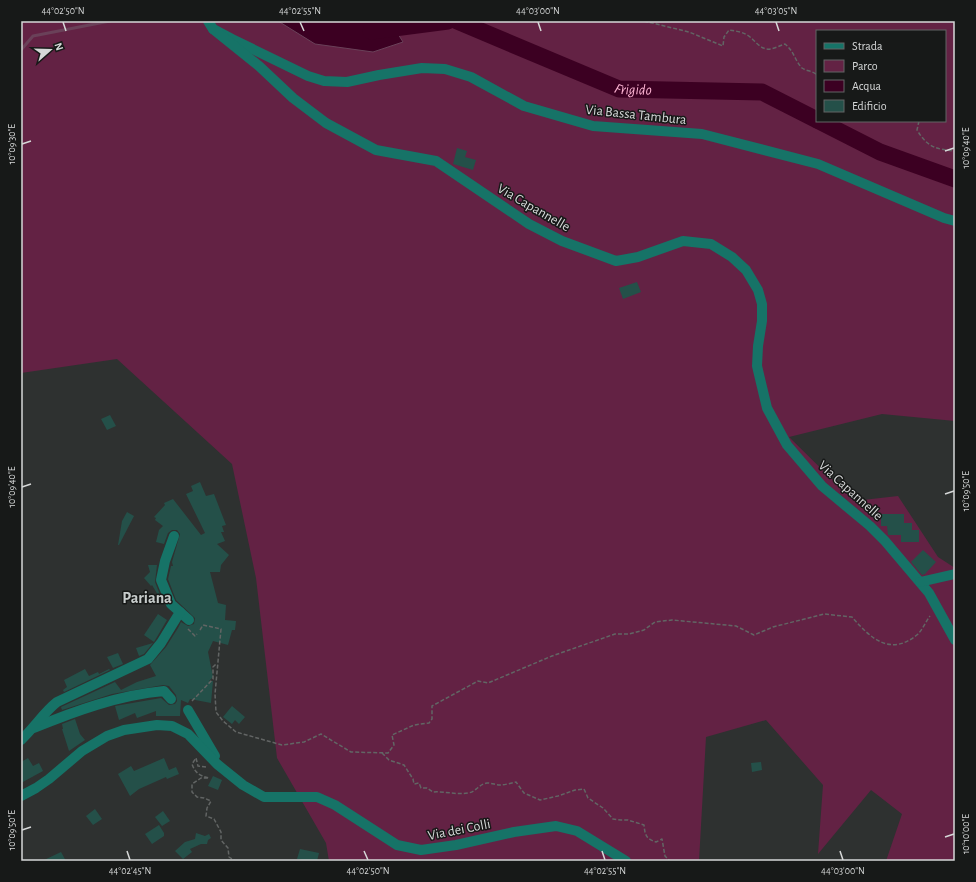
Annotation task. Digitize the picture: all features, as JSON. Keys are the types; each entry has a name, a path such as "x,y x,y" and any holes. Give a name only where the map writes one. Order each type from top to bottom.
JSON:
{"street":[{"name":"Via Bassa Tambura","path":"210,25 308,76 324,81 347,82 422,68 445,69 471,77 524,106 593,126 702,134 818,164 944,218 955,221"},
{"name":"Via Capannelle","path":"210,25 260,66 293,98 326,123 376,150 436,161 529,224 562,241 616,261 638,257 684,241 711,244 732,257 746,270 758,290 762,304 762,321 758,346 757,366 767,408 787,445 822,486 870,526 885,541 929,593 955,640"},
{"path":"174,536 165,561 161,583 171,604 178,608 180,612 189,620"},
{"path":"920,582 955,574"},
{"path":"21,740 57,702 148,659 161,643 180,612"},
{"path":"33,729 64,715 128,697 164,691 171,699"},
{"name":"Via dei Colli","path":"188,710 214,755 217,764"},
{"name":"Via dei Colli","path":"21,796 49,779 82,751 107,736 124,730 157,725 172,726 188,734 217,764 242,784 264,797 318,797 335,805 397,845 422,850 456,846 514,832 556,826 577,831 626,861"}],"path":[{"path":"644,21 689,32 722,46 724,37 728,30 740,31 765,49 772,49 784,44 790,48 802,68 816,74"},
{"path":"919,122 917,130 920,135 934,148 955,151"},
{"path":"200,630 204,626 221,629 215,694 216,712 223,721 236,732 282,745 304,742 322,734 351,752 388,753 394,745 392,735 414,725 429,723 432,719 432,706 478,681 488,683 552,656 615,634 629,634 644,630 655,622 672,620 736,626 754,635 774,627 824,614 852,617 866,633 884,644 902,644 918,633 933,612"},
{"path":"188,710 197,696 213,679 213,667 218,662"},
{"path":"382,753 389,760 404,765 413,779 414,784 419,783 421,788 427,788 433,792 441,791 449,794 466,793 474,791 480,785 488,783 502,785 516,782 524,794 540,800 575,790 584,790 588,798 603,808 613,819 628,820 644,825 648,840 656,842 662,839 666,856 670,861"},
{"path":"217,764 206,767 198,766 196,758 192,764 195,771 202,776 209,778 201,778 192,784 192,792 197,797 211,801 207,808 206,816 214,819 221,832 221,840 228,848 229,857 235,861"}],"green space":[{"path":"21,21 955,21 955,421 882,414 789,437 854,501 898,496 938,557 955,568 955,861 886,861 902,814 871,790 818,854 823,785 766,720 706,737 699,861 329,861 326,843 277,758 256,578 232,464 117,359 21,373"}],"water":[{"path":"278,21 390,21 403,42 373,52 315,44"}],"building":[{"path":"457,148 467,151 465,157 476,160 473,170 453,164"},
{"path":"637,282 641,292 623,299 619,288"},
{"path":"110,415 116,426 107,430 101,419"},
{"path":"200,482 206,496 214,494 226,525 222,526 224,532 221,532 225,541 217,544 229,555 221,565 220,572 210,572 218,603 226,605 225,620 236,621 235,630 232,630 228,645 213,641 208,652 213,677 209,681 213,681 211,703 190,699 188,703 181,700 180,716 156,716 156,711 137,718 135,713 119,720 115,706 161,698 169,705 175,704 177,701 176,695 169,686 163,685 112,694 62,710 61,707 115,682 121,690 137,682 156,676 150,665 166,647 181,622 188,626 194,624 195,618 176,600 168,579 171,566 173,566 172,562 180,534 177,530 172,530 168,533 164,544 156,542 159,530 163,526 155,520 156,518 154,517 165,505 164,503 173,499 201,535 205,533 186,494 193,491 191,486"},
{"path":"127,512 134,516 118,545 122,521"},
{"path":"881,514 904,514 904,523 912,523 912,530 919,530 919,542 901,542 901,535 888,535 887,526 881,526"},
{"path":"923,550 936,562 925,574 922,575 911,562"},
{"path":"148,565 157,565 155,582 164,605 152,585 151,586 144,578 150,572"},
{"path":"158,614 167,620 154,642 144,635"},
{"path":"153,643 144,654 139,656 136,648"},
{"path":"118,653 123,664 113,668 107,657"},
{"path":"85,669 89,676 98,672 99,674 109,669 110,670 64,692 63,690 67,687 64,680"},
{"path":"232,706 245,717 239,724 235,720 232,724 223,717"},
{"path":"75,719 80,734 85,740 69,751 62,729 62,724"},
{"path":"28,758 33,766 39,763 43,771 21,783 21,762"},
{"path":"164,758 169,770 176,767 179,774 167,779 166,777 139,789 130,796 118,774 131,766 134,771"},
{"path":"761,762 762,770 752,772 751,763"},
{"path":"213,776 222,780 218,790 208,786"},
{"path":"95,809 102,819 93,825 86,816"},
{"path":"163,811 170,821 162,826 155,817"},
{"path":"159,825 164,833 164,836 152,844 145,834"},
{"path":"196,833 205,836 209,834 211,838 208,840 207,844 201,844 190,849 192,852 183,859 175,851 185,842 195,839"},
{"path":"300,849 319,853 317,861 302,861 297,859"},
{"path":"61,852 66,861 42,861"}],"waterway":[{"path":"21,50 33,36 110,21"},
{"name":"Frigido","path":"371,31 448,21"},
{"name":"Frigido","path":"457,21 619,89 762,92 816,119"},
{"name":"Frigido","path":"821,122 880,152 955,179"}],"district":[{"name":"Pariana","path":"147,597"}]}
